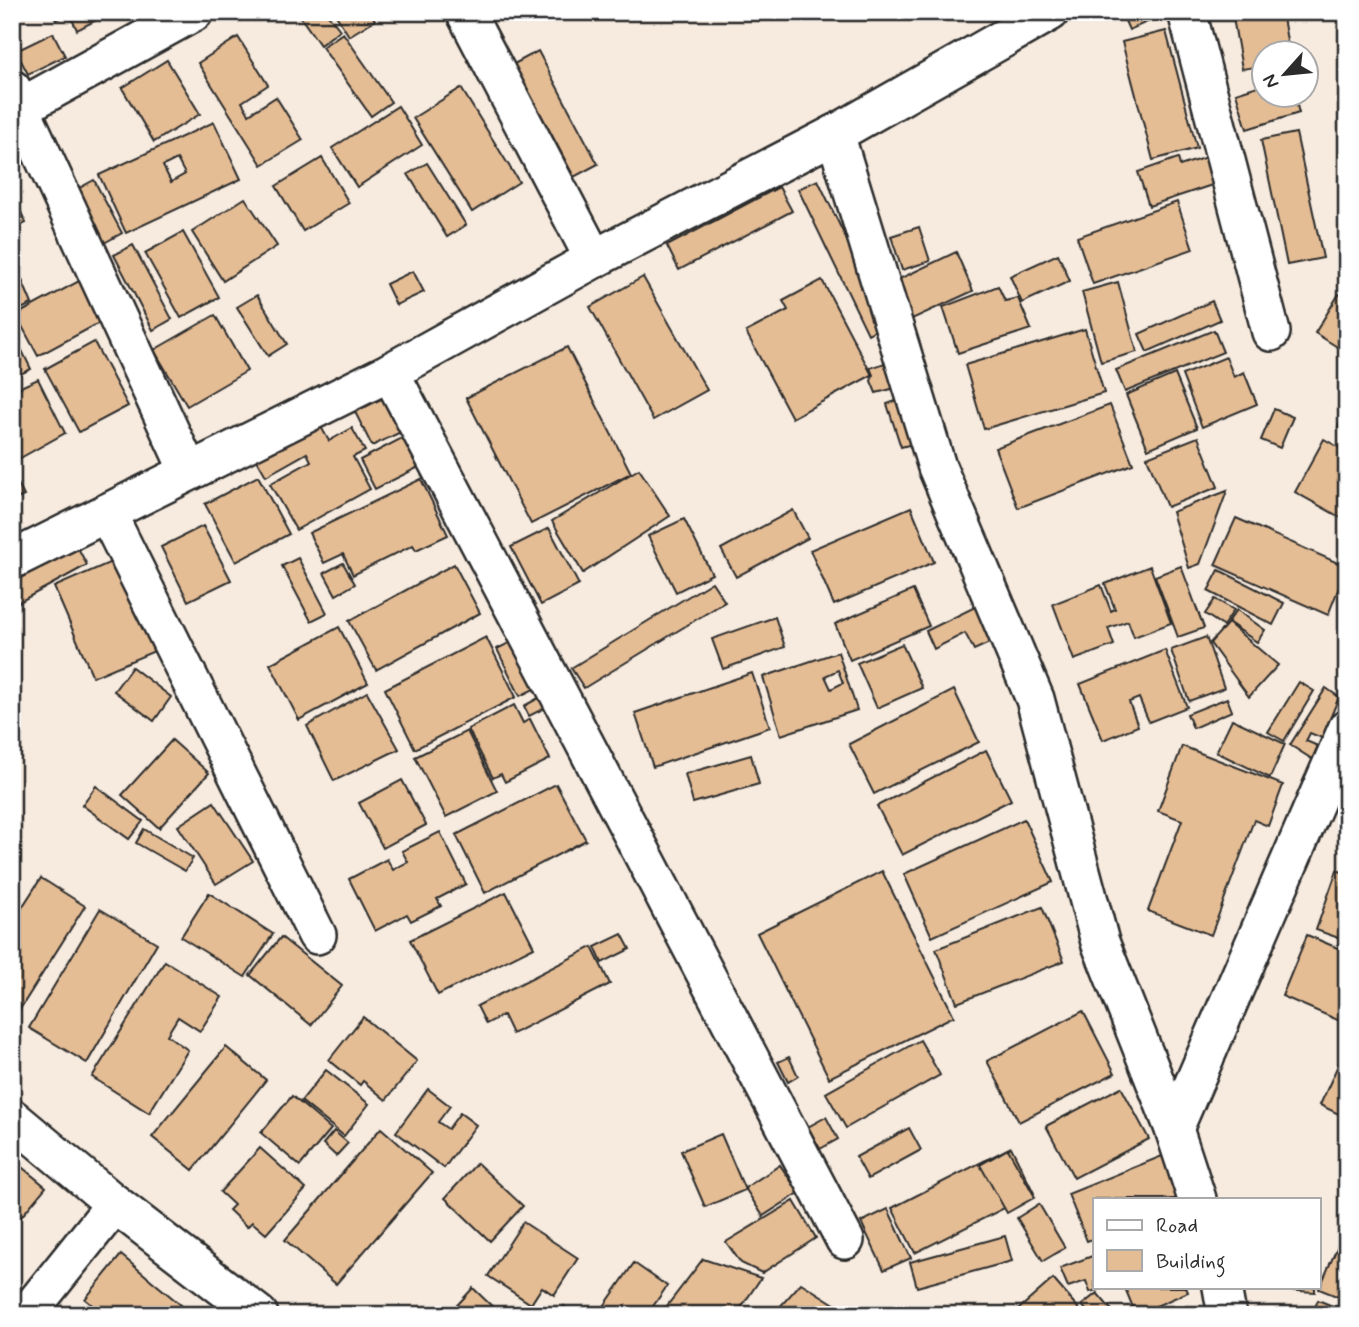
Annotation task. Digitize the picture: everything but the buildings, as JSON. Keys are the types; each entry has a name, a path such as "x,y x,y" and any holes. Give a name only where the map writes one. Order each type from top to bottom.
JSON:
{"street":[{"path":"188,470 16,98 194,12"},
{"path":"465,12 594,259"},
{"path":"12,559 390,372 594,259 835,134 1050,12"},
{"path":"1187,12 1271,332"},
{"path":"835,134 937,467 1035,699 1100,942 1174,1129 1197,1198"},
{"path":"390,372 845,1240"},
{"path":"107,513 317,935"},
{"path":"1174,1129 1347,729"},
{"path":"12,1118 115,1204 260,1315"},
{"path":"26,1315 115,1204"},
{"path":"1222,1288 1227,1315"}]}
